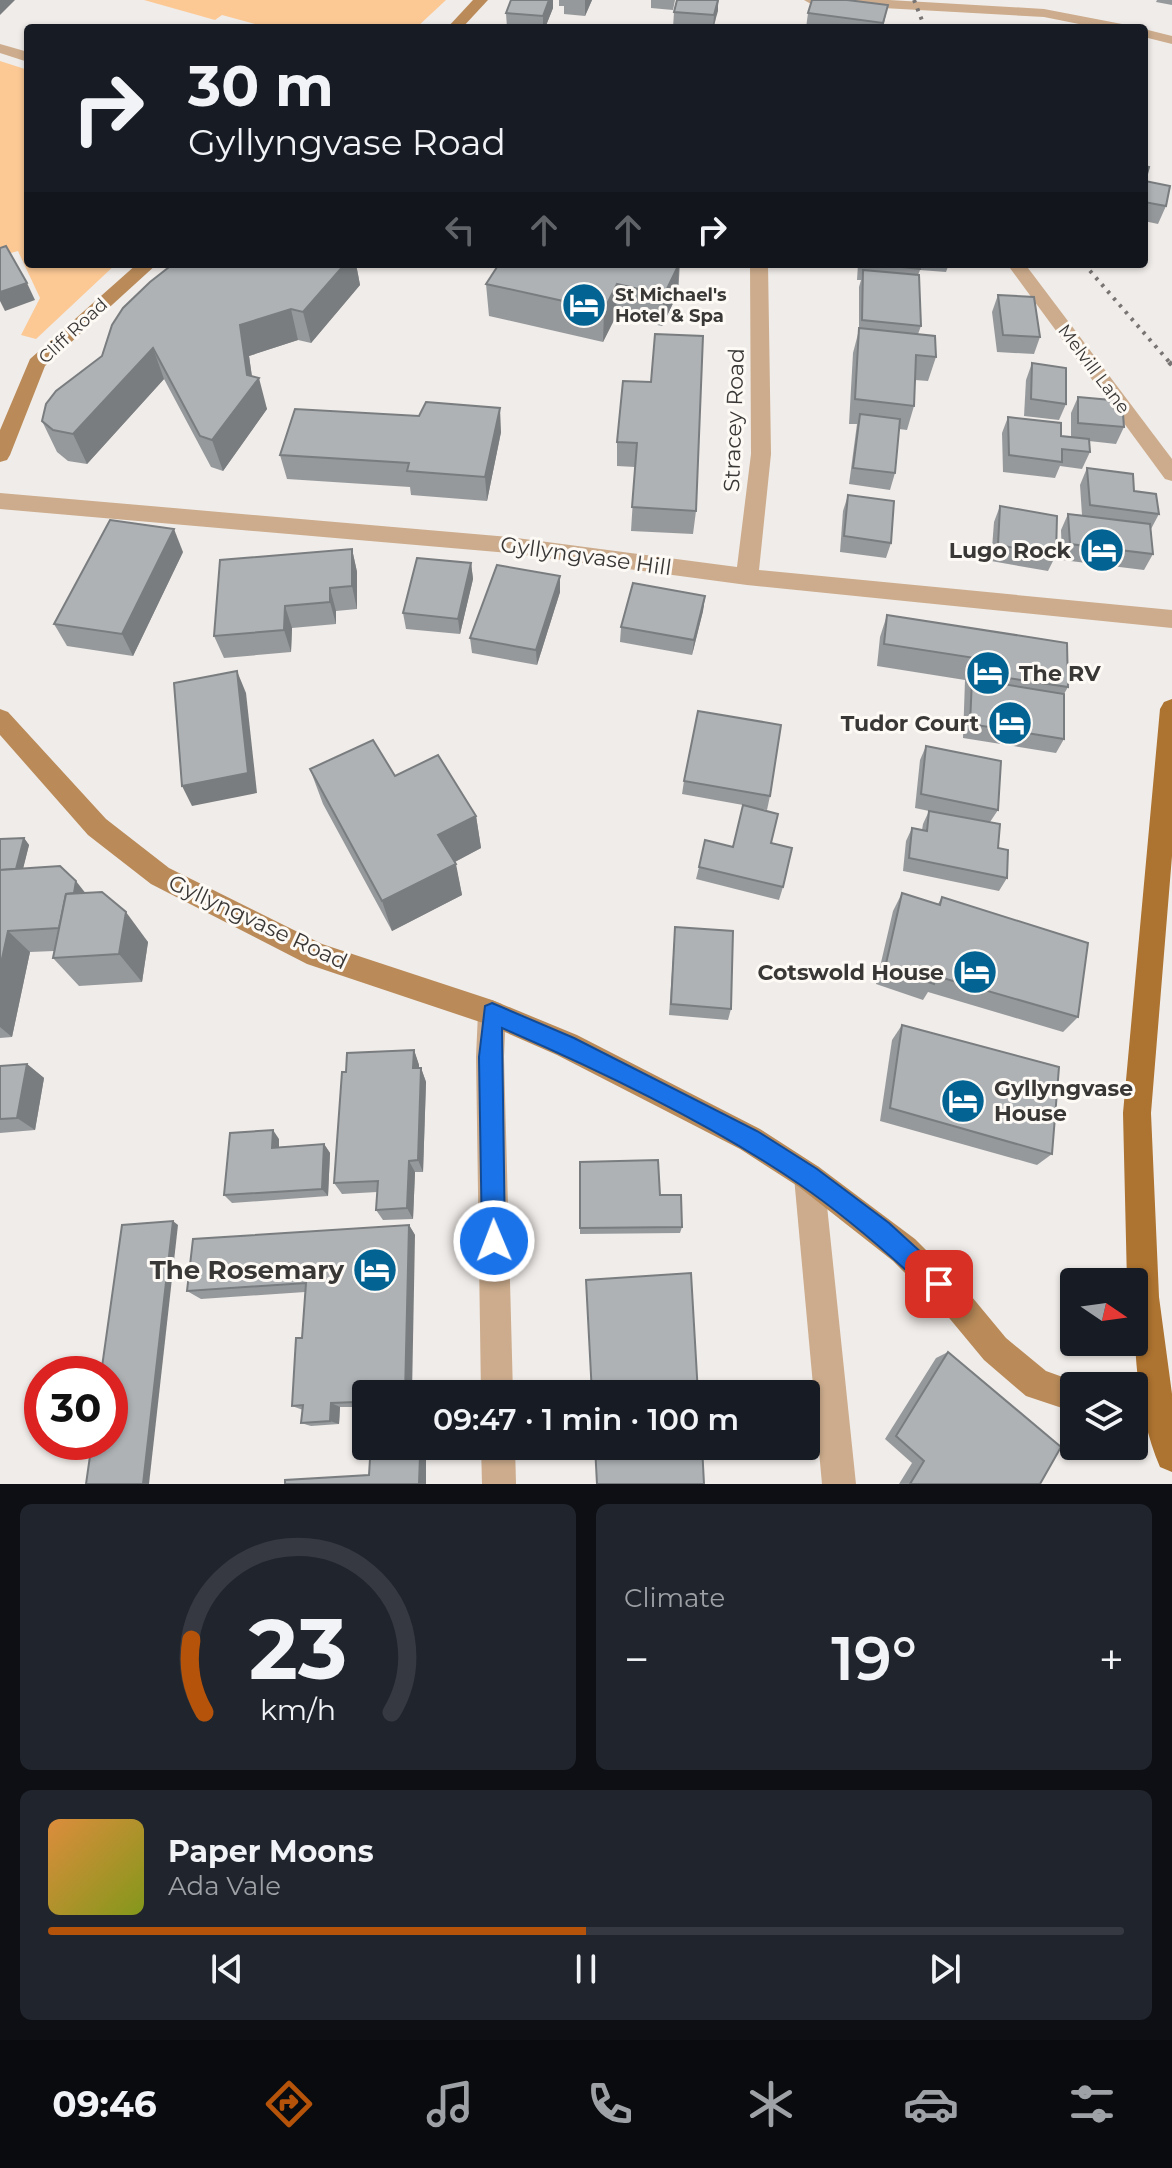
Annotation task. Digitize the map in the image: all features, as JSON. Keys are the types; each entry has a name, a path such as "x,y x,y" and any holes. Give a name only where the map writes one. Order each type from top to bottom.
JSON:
{"main road":[{"path":"1144,1372 1137,1113 1172,709"},
{"path":"1148,1403 1172,1455"}],"street":[{"path":"458,24 481,0"},
{"path":"811,0 1044,13 1101,24"},
{"path":"1148,34 1172,40"},
{"path":"0,48 24,56"},
{"name":"Cliff Road","path":"0,455 37,363 144,268"},
{"name":"Stracey Road","path":"747,577 761,454 759,268"},
{"name":"Melvill Lane","path":"1019,268 1172,474"},
{"name":"Gyllyngvase Hill","path":"0,501 509,545 747,577 1172,619"},
{"name":"Gyllyngvase Road","path":"0,719 97,827 160,876 316,955 492,1013 567,1045 750,1139 809,1177 904,1250 956,1302 995,1349 1037,1385 1060,1392"},
{"path":"492,1013 490,1057 497,1380"},
{"path":"809,1177 839,1484"},
{"path":"498,1460 499,1484"}],"shaded area":[{"path":"144,0 446,0 420,24 255,24 222,15 215,20"},
{"path":"0,61 24,69 24,264 18,251 0,256"},
{"path":"26,268 112,268 36,339 21,335 40,298"}],"building":[{"path":"511,0 549,0 543,16 506,13"},
{"path":"677,0 718,0 714,15 674,12"},
{"path":"812,0 888,5 883,23 808,13"},
{"path":"1148,182 1170,186 1166,206 1148,203"},
{"path":"6,246 27,283 0,292 0,248"},
{"path":"168,268 342,268 303,312 291,309 240,325 247,375 259,378 212,440 200,436 153,348 73,434 53,430 42,421 46,404 56,391 102,356 112,325 123,308"},
{"path":"496,268 677,268 664,295 617,284 604,310 486,284"},
{"path":"863,270 919,275 921,326 862,320"},
{"path":"998,295 1034,297 1040,337 1003,335"},
{"path":"859,328 935,336 936,357 916,355 914,406 855,399"},
{"path":"655,334 703,336 696,511 632,507 637,443 617,442 623,381 651,382"},
{"path":"1032,363 1066,368 1066,404 1031,399"},
{"path":"1078,397 1122,401 1124,427 1078,423"},
{"path":"426,402 500,408 485,477 407,471 409,463 280,455 295,409 419,416"},
{"path":"860,414 900,419 895,473 853,468"},
{"path":"1008,417 1061,423 1061,436 1089,439 1090,452 1062,449 1062,462 1009,455"},
{"path":"1087,468 1133,474 1134,491 1156,494 1159,514 1090,505"},
{"path":"848,495 894,501 891,543 844,536"},
{"path":"1000,506 1057,516 1056,555 998,545"},
{"path":"1068,514 1150,524 1153,554 1070,544"},
{"path":"110,520 174,529 122,634 54,624"},
{"path":"352,549 352,586 330,588 330,602 285,606 284,630 214,636 220,560"},
{"path":"417,558 471,563 458,619 403,613"},
{"path":"497,565 560,576 536,650 470,638"},
{"path":"633,583 705,596 694,640 621,627"},
{"path":"887,615 1067,643 1068,687 975,673 975,658 884,644"},
{"path":"237,671 248,773 182,786 174,683"},
{"path":"972,679 1064,694 1064,739 970,724"},
{"path":"698,711 781,725 770,796 684,781"},
{"path":"373,740 395,776 438,755 476,816 438,835 456,864 382,901 310,769"},
{"path":"926,746 1001,761 998,810 921,794"},
{"path":"743,805 778,814 771,843 792,848 783,887 699,867 705,840 733,847"},
{"path":"929,811 1000,824 998,848 1008,850 1007,878 909,858 912,828 927,831"},
{"path":"24,838 16,869 0,870 0,839"},
{"path":"60,866 76,881 74,893 66,894 59,928 8,931 0,968 0,870"},
{"path":"102,892 126,912 119,954 53,958 66,894"},
{"name":"Cotswold House","path":"902,893 940,905 942,897 1088,943 1078,1017 936,976 934,984 885,968"},
{"path":"675,927 733,931 731,1009 671,1004"},
{"name":"Gyllyngvase House","path":"902,1025 1059,1067 1052,1154 890,1108"},
{"path":"414,1050 413,1068 421,1068 418,1160 409,1161 407,1208 376,1210 378,1181 334,1183 342,1072 346,1072 347,1053"},
{"path":"27,1064 17,1118 0,1119 0,1066"},
{"path":"273,1130 272,1148 324,1144 322,1189 224,1195 230,1133"},
{"path":"658,1160 660,1195 681,1195 682,1227 580,1228 580,1162"},
{"path":"173,1221 143,1484 86,1484 89,1460 128,1460 128,1356 104,1356 122,1225"},
{"path":"409,1225 405,1380 352,1380 352,1402 331,1403 330,1421 301,1423 303,1405 292,1406 296,1338 302,1338 306,1283 187,1291 193,1239"},
{"path":"691,1273 697,1380 591,1380 586,1280"},
{"path":"948,1352 1060,1449 1040,1484 910,1484 924,1461 896,1436"},
{"path":"370,1460 420,1460 419,1484 285,1484 285,1480 369,1475"},
{"path":"596,1460 703,1460 704,1484 597,1484"}],"railway":[{"path":"914,0 923,24"},
{"path":"1087,268 1171,364"}],"place":[{"name":"St Michael's Hotel & Spa","path":"584,305"},
{"name":"Lugo Rock","path":"1102,550"},
{"name":"The RV","path":"988,673"},
{"name":"Tudor Court","path":"1010,723"},
{"name":"Cotswold House","path":"975,972"},
{"name":"Gyllyngvase House","path":"963,1101"},
{"name":"The Rosemary","path":"375,1270"}],"route":[{"path":"494,1241 492,1013 567,1045 750,1139 809,1177 881,1231 939,1284"}]}
